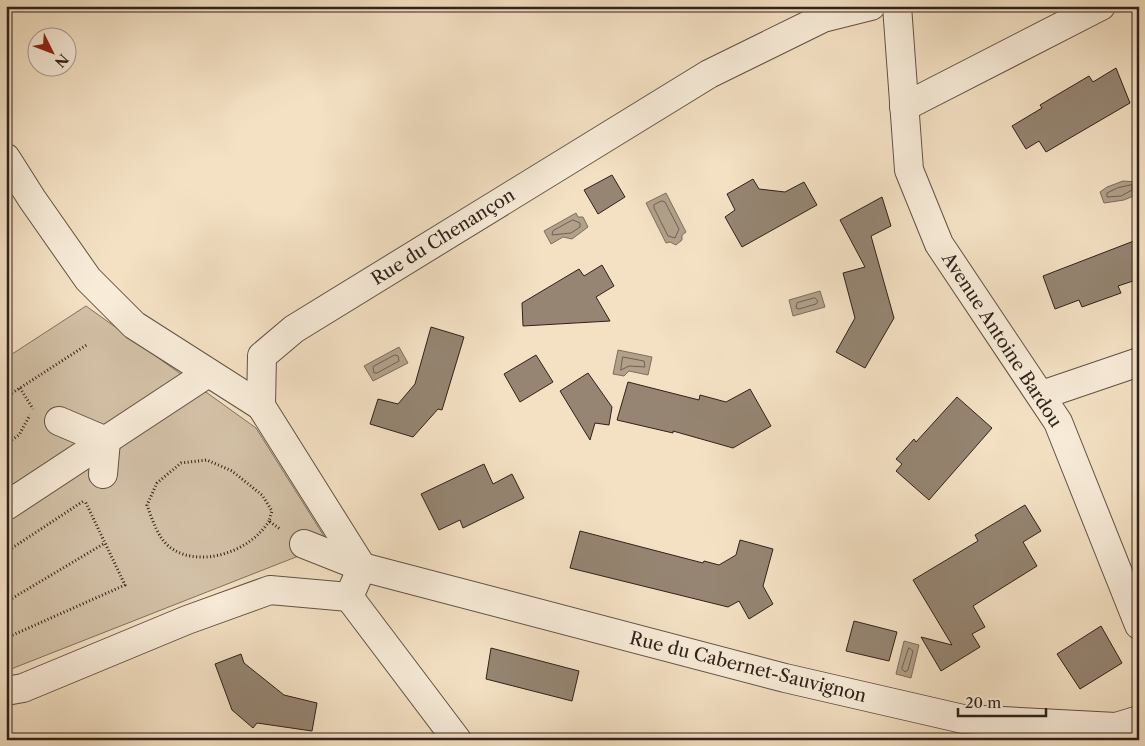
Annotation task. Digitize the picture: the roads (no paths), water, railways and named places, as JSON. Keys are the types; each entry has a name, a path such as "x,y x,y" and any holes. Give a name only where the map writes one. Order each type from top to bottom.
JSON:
{"street":[{"name":"Rue du Chenançon","path":"261,406 262,356 294,329 709,74 822,18 871,6"},
{"name":"Avenue Antoine Bardou","path":"897,6 909,170 939,244 1042,395 1058,422 1139,625"},
{"path":"904,107 1101,6"},
{"path":"6,158 88,279 134,325 261,406 362,567 349,597"},
{"path":"1042,395 1139,362"},
{"path":"6,506 208,373"},
{"path":"59,421 106,440"},
{"path":"103,474 106,440"},
{"name":"Rue du Cabernet-Sauvignon","path":"304,544 362,567 784,678 963,718 1116,727 1139,720"},
{"path":"6,691 23,688 187,620 270,590 349,597 457,740"}],"water":[{"path":"1123,181 1137,182 1139,186 1136,195 1124,200 1104,203 1100,192"},
{"path":"666,193 686,232 682,235 682,240 676,245 670,242 666,243 646,203"},
{"path":"576,213 578,217 583,217 588,227 572,239 563,237 551,244 544,231"},
{"path":"820,291 825,307 793,316 789,300"},
{"path":"399,347 408,363 373,381 364,366"},
{"path":"618,350 652,357 648,375 629,371 624,376 613,374"},
{"path":"904,641 919,645 911,678 896,674"}]}
